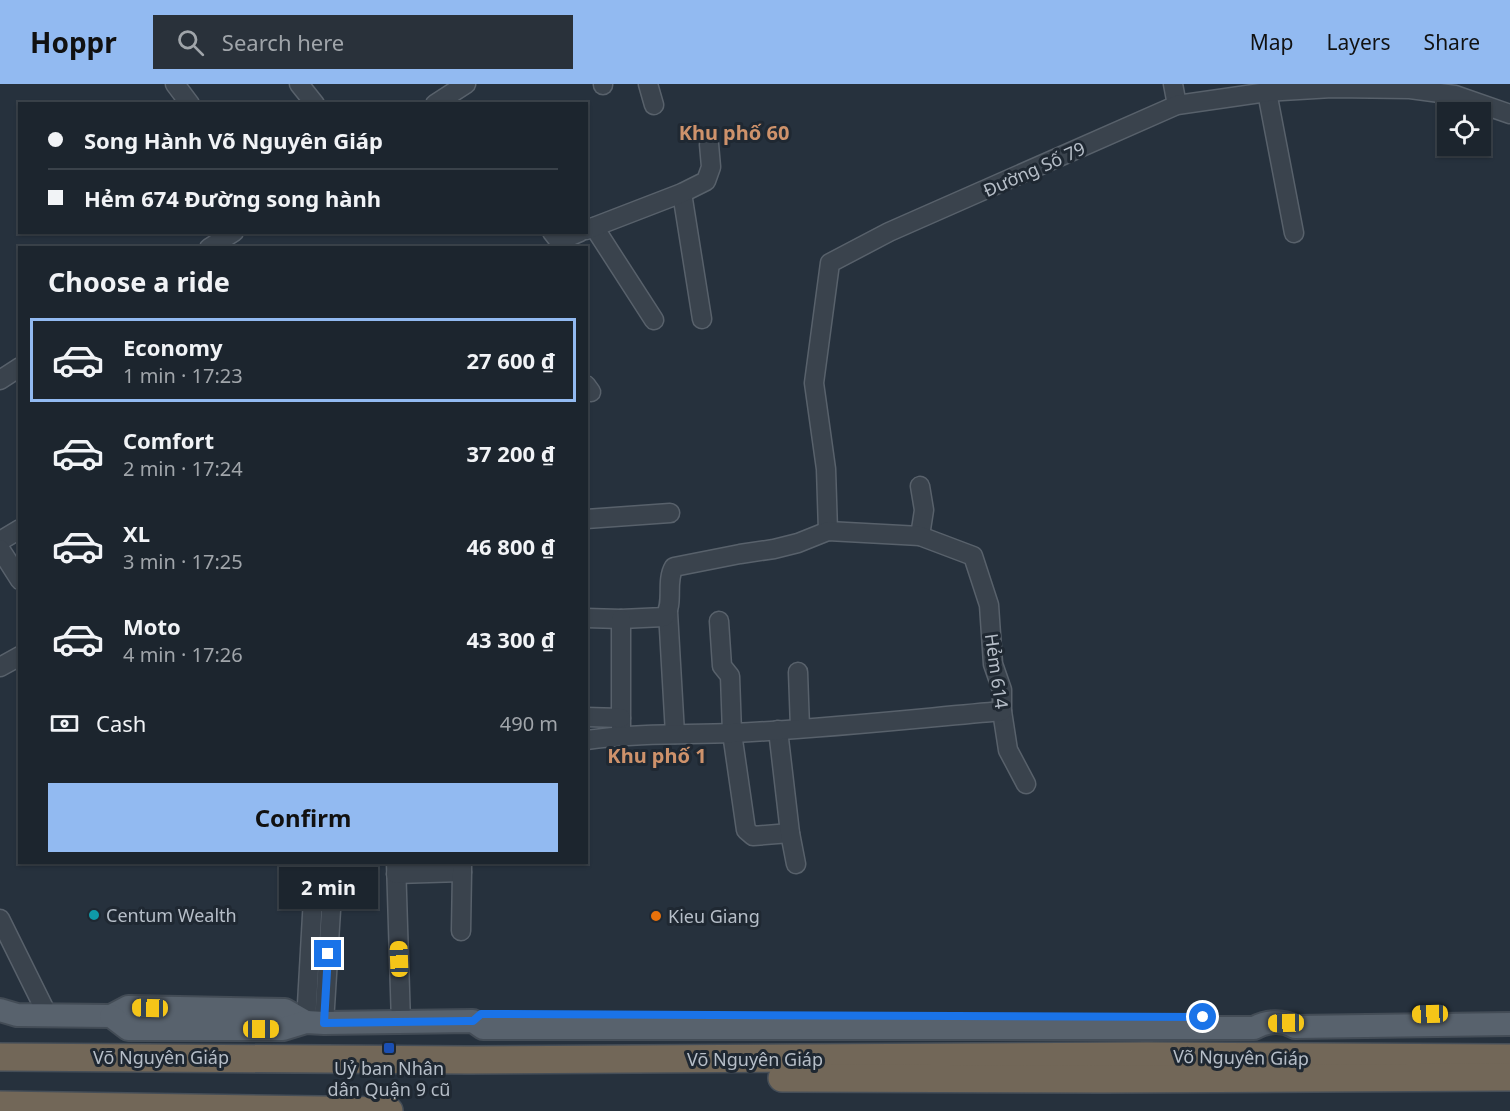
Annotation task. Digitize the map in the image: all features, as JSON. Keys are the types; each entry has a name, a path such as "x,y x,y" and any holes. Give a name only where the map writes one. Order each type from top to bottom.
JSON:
{"highway":[{"name":"Võ Nguyên Giáp","path":"0,1057 469,1060 1147,1056 1510,1058"},
{"name":"Võ Nguyên Giáp","path":"0,1074 989,1079 1510,1077"},
{"path":"0,1105 389,1111"}],"main road":[{"path":"6,1017 47,1014 111,1016 128,1007 285,1010 315,1022 473,1021 483,1028 1254,1028 1263,1023 1286,1023 1295,1027 1510,1024"},
{"path":"1286,1023 1299,1017 1510,1012"}],"street":[{"path":"175,84 188,102"},
{"path":"299,84 313,102"},
{"path":"648,84 654,105"},
{"path":"1173,84 1177,105"},
{"name":"Đường Số 79","path":"828,531 826,469 814,383 830,262 889,232 1177,105 1267,92 1332,88 1410,89 1455,95 1510,114"},
{"path":"438,102 459,90"},
{"path":"1267,92 1294,233"},
{"path":"588,230 682,193 706,181 711,168 709,144"},
{"path":"682,193 702,319"},
{"path":"588,231 654,320"},
{"path":"212,246 231,234"},
{"path":"553,234 558,241 576,234"},
{"path":"0,380 18,368"},
{"path":"675,734 668,612 669,575 674,567 782,547 828,531 920,536 924,510 920,486"},
{"path":"588,519 670,513"},
{"path":"0,541 18,530"},
{"name":"Hẻm 614","path":"920,536 973,556 989,605 993,664 1002,690 1002,711 1008,750 1026,784"},
{"path":"0,549 18,577"},
{"path":"588,618 664,617 668,612"},
{"path":"621,619 621,727"},
{"path":"719,621 722,666 730,676 732,733 746,830 753,836 790,833"},
{"path":"0,667 18,657"},
{"path":"798,672 800,728"},
{"path":"588,718 621,727 675,734 778,730 1002,711"},
{"path":"588,739 621,727"},
{"path":"778,730 790,833 796,864"},
{"path":"315,864 315,1022"},
{"path":"315,1022 334,864"},
{"path":"401,1023 396,868 462,867 461,931"},
{"path":"0,919 47,1014"}],"place":[{"name":"Centum Wealth","path":"94,915"},
{"name":"Kieu Giang","path":"656,916"},
{"name":"Uỷ ban Nhân dân Quận 9 cũ","path":"389,1048"}],"district":[{"name":"Khu phố 60","path":"734,132"},
{"name":"Khu phố 1","path":"657,755"}],"route":[{"path":"328,954 324,1023 473,1021 481,1014 1203,1017"}]}
